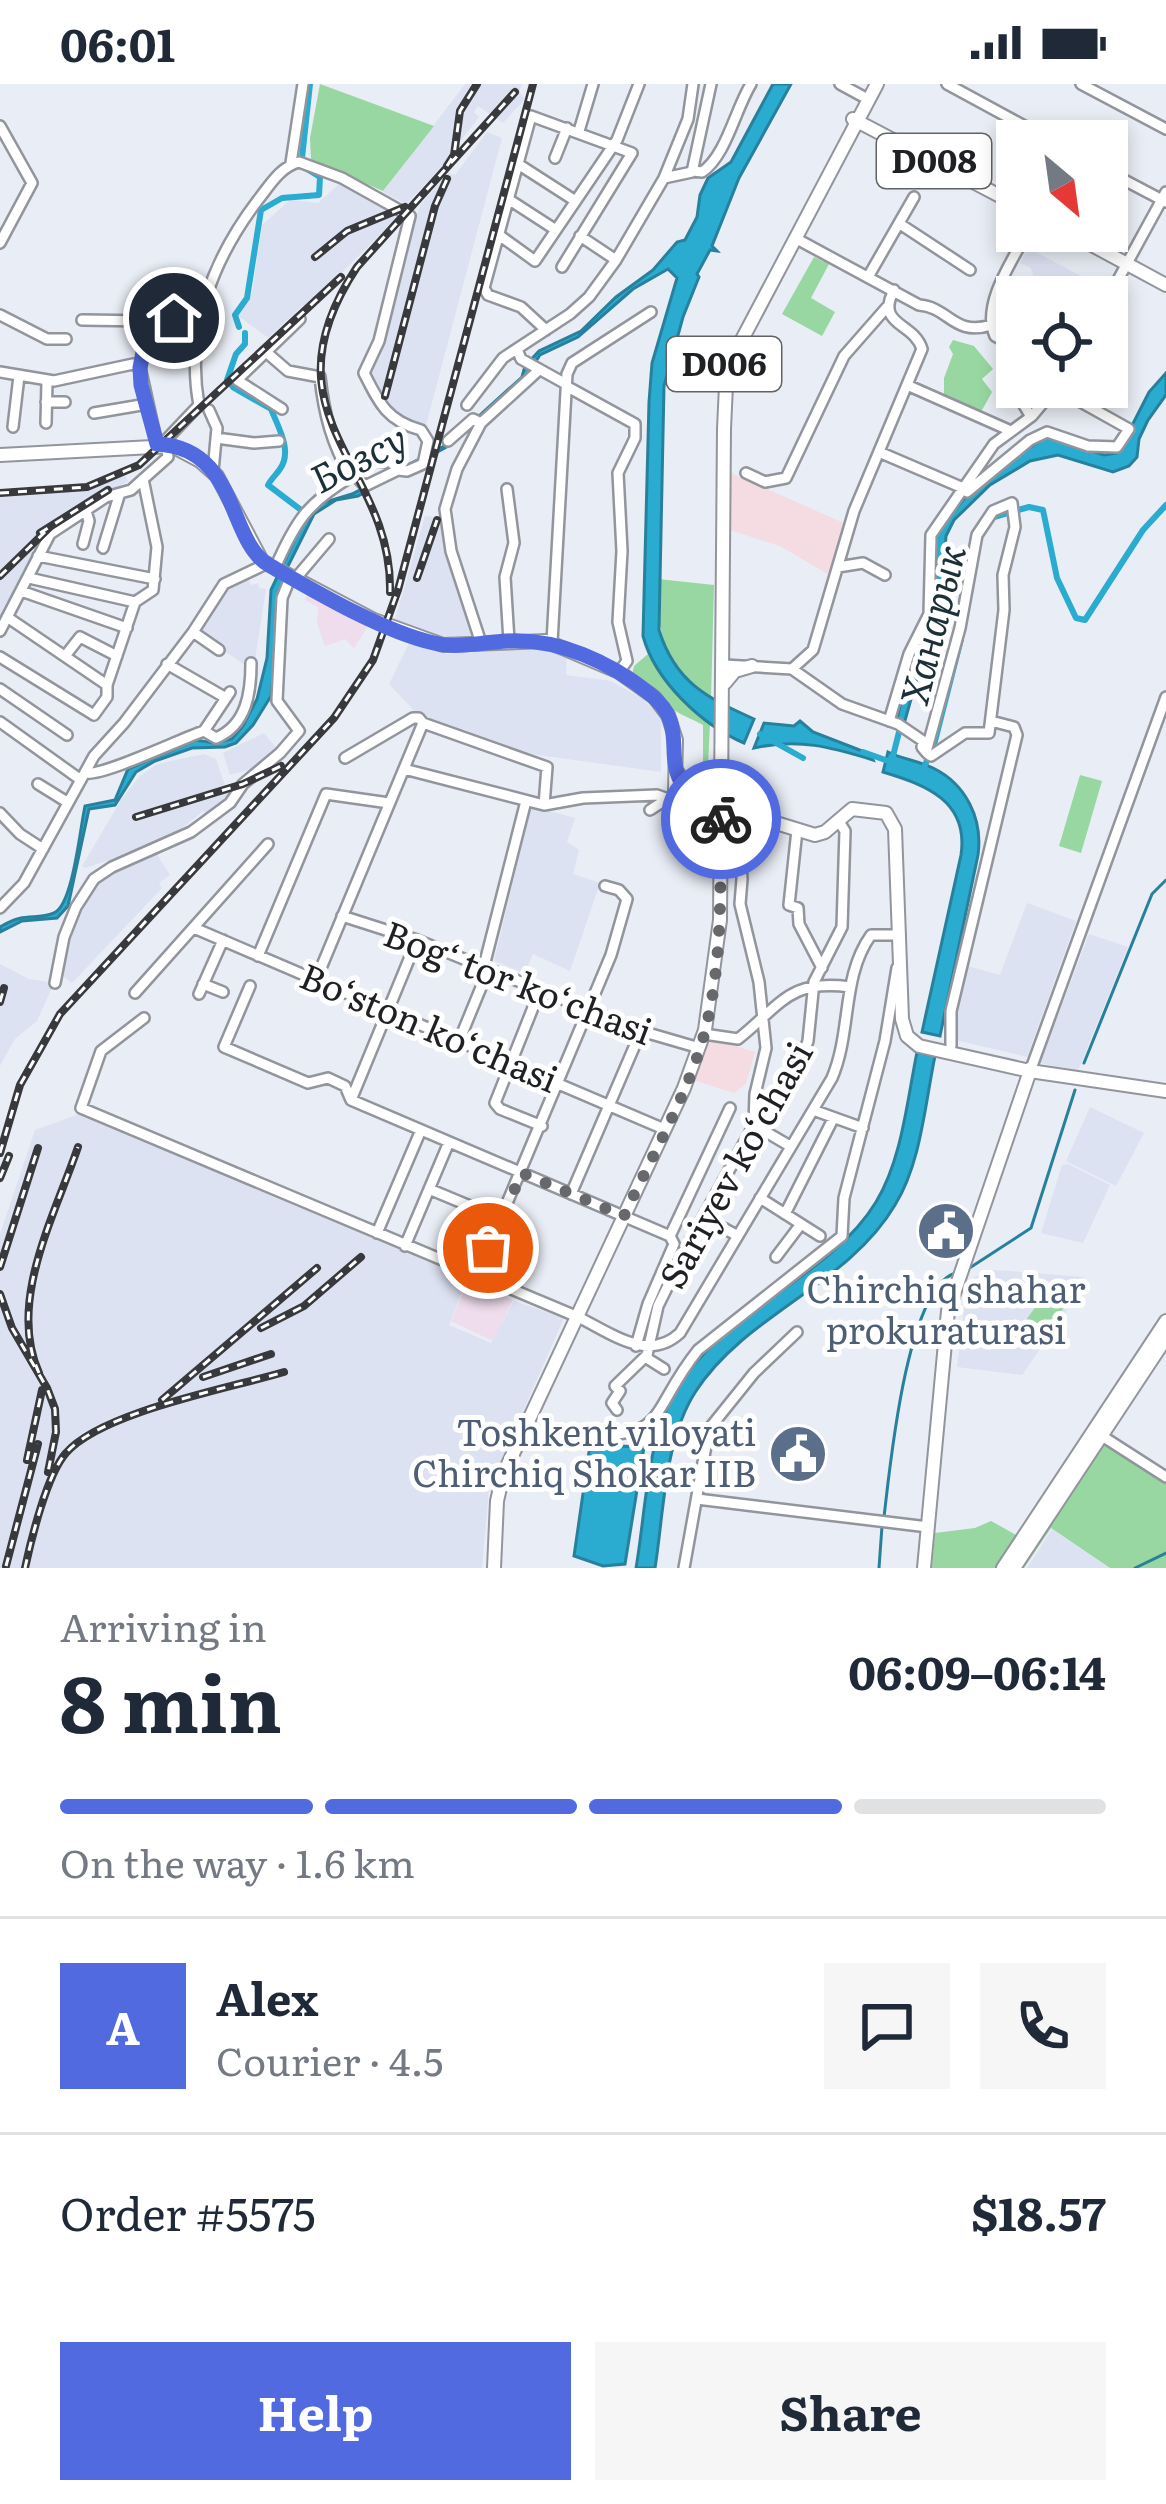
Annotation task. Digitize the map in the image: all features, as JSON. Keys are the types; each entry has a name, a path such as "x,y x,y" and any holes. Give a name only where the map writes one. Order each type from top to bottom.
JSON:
{"main road":[{"name":"D006","path":"720,665 725,642 727,378 739,345 869,88"},
{"name":"D006","path":"702,801 714,778 719,743 721,373 743,322 854,119"},
{"name":"D008","path":"854,119 996,194"},
{"path":"1105,252 1166,285"},
{"path":"0,455 100,452 162,444 211,470 232,500 255,553 374,620 448,645 552,642 619,672 664,708 675,736 675,765 718,826 719,935 704,1034 499,1487 491,1568"},
{"path":"725,642 736,658 752,666"},
{"path":"721,694 732,673 752,666"},
{"name":"D006","path":"702,801 719,743"},
{"path":"662,1128 696,1047 714,934 718,826 725,816 702,801"},
{"path":"702,801 820,834 848,811 861,808 886,814 894,823 902,1014 920,1042 1031,1068 1166,1089"},
{"path":"924,1568 947,1316 1031,1068"},
{"path":"1014,1568 1166,1321"},
{"path":"1076,1466 1102,1436 1119,1400 1166,1339"},
{"path":"1003,1568 1031,1535"}],"street":[{"path":"162,444 199,405 194,361 198,333 227,241 295,163 303,84"},
{"path":"579,131 593,84"},
{"path":"499,235 536,261 614,144 638,87 623,84"},
{"path":"467,405 503,358 519,354 590,297 664,178 688,118 693,84"},
{"path":"693,171 711,84"},
{"path":"664,178 702,172 717,158 751,84"},
{"path":"839,84 869,88"},
{"path":"946,84 1013,120"},
{"path":"1081,84 1166,129"},
{"path":"546,330 520,307 488,295 484,288 531,116 632,153 562,266"},
{"path":"0,126 32,182 0,243"},
{"path":"555,158 567,128"},
{"path":"295,163 342,178 410,216 379,341 364,374 381,409 400,424 425,432 423,464 364,486 355,475"},
{"path":"518,164 574,200"},
{"path":"1119,276 1165,198 1128,181"},
{"path":"868,277 914,197"},
{"path":"508,199 556,230"},
{"path":"900,224 970,270"},
{"path":"580,236 616,260"},
{"path":"795,238 920,305 936,308 956,325 991,326"},
{"path":"996,336 991,315 1017,252"},
{"path":"746,473 765,482 786,478 844,356 887,307 894,290"},
{"path":"792,669 813,650 845,542 922,345 893,319 887,307"},
{"path":"552,642 566,385 572,363 651,312"},
{"path":"0,315 40,337 66,339"},
{"path":"82,320 174,318"},
{"path":"282,409 237,380 300,319"},
{"path":"0,631 50,534 106,497 118,496 169,455 147,404 140,368 149,321"},
{"path":"0,908 24,883 94,756 116,734 224,584 271,566 304,512 351,477 325,419 320,377 288,370 266,352"},
{"path":"519,354 537,369 632,421 634,438 618,473 622,551 617,619 628,661 619,672"},
{"path":"0,372 47,381 134,364 140,368"},
{"path":"448,441 537,369"},
{"path":"14,427 19,376"},
{"path":"46,423 47,381"},
{"path":"907,386 1011,431"},
{"path":"46,402 65,403"},
{"path":"94,413 147,404"},
{"path":"1025,408 1030,417"},
{"path":"897,724 908,654 929,614 931,535 986,453 1038,408"},
{"path":"947,510 975,482 1047,432 1112,450 1129,429 1094,408"},
{"path":"160,464 190,462 211,470 217,428 209,410"},
{"path":"477,420 444,515 481,643"},
{"path":"216,438 279,441"},
{"path":"879,452 963,488"},
{"path":"381,462 392,462 402,471"},
{"path":"29,578 135,602 150,595 158,547 143,479"},
{"path":"507,488 514,543 506,577 509,641"},
{"path":"103,548 118,496"},
{"path":"1014,508 989,734 965,733 928,754 977,536 993,511 1014,508"},
{"path":"83,544 89,521 86,511"},
{"path":"56,983 64,937 94,879 191,832 230,803 299,731 277,701 282,598 294,577 329,539"},
{"path":"845,542 857,550 858,565"},
{"path":"38,556 155,579"},
{"path":"838,567 863,563 885,575"},
{"path":"22,591 127,628"},
{"path":"0,657 94,715 107,697 135,602"},
{"path":"7,617 107,686"},
{"path":"193,632 219,650"},
{"path":"64,656 80,637 117,656"},
{"path":"216,738 226,734 241,716 250,692 251,663"},
{"path":"0,722 83,777 96,776 204,730 228,695 167,664"},
{"path":"720,665 792,669 842,704 897,724 923,741 928,754"},
{"path":"0,689 67,735"},
{"path":"1031,1068 1166,698"},
{"path":"345,758 413,718 547,767 544,805"},
{"path":"946,1047 1017,735 1014,727 991,721"},
{"path":"316,980 423,723"},
{"path":"204,730 216,738 221,751"},
{"path":"404,769 544,805 583,798 702,801 740,904 764,1017 766,1048 755,1094 754,1125 790,1146"},
{"path":"38,784 67,802"},
{"path":"258,956 326,794 389,802"},
{"path":"459,1041 487,967 526,801"},
{"path":"0,813 43,849"},
{"name":"Sariyev ko‘chasi","path":"647,1351 658,1306 703,1217 754,1125 801,1060 808,1041 814,982 842,927 845,831 838,820"},
{"path":"797,830 789,905 799,908 800,924 822,968"},
{"path":"135,993 268,844"},
{"path":"476,1276 611,955 627,898 605,886"},
{"name":"Bog‘ tor ko‘chasi","path":"342,916 417,940 641,1031 696,1047"},
{"name":"Bo‘ston ko‘chasi","path":"194,928 662,1128"},
{"path":"570,1431 631,1435 656,1419 698,1351 842,1236 844,1198 885,1041 900,941 871,934 856,954 841,1057 680,1333 668,1344 647,1351 615,1386 620,1391 612,1406 617,1410"},
{"path":"223,940 201,989 223,992"},
{"path":"352,1100 417,940"},
{"path":"814,982 850,988"},
{"name":"Sariyev ko‘chasi","path":"704,1034 738,1039 814,982"},
{"path":"250,986 224,1047 308,1083 328,1078 345,1086 352,1100 670,1236 674,1244 648,1304 637,1346"},
{"path":"540,990 508,1062 496,1107 542,1126"},
{"path":"144,1018 101,1051 80,1108 576,1316 647,1351 664,1369"},
{"path":"572,1194 641,1031"},
{"path":"670,1236 730,1108"},
{"path":"813,1110 863,1128"},
{"path":"785,1214 832,1119"},
{"path":"377,1234 421,1130"},
{"path":"405,1246 449,1142"},
{"path":"429,1189 501,1219"},
{"path":"760,1198 820,1236"},
{"path":"703,1217 738,1236"},
{"path":"776,1257 801,1225"},
{"path":"684,1568 712,1423 762,1364 797,1332"},
{"path":"1102,1436 1166,1478"},
{"path":"697,1499 928,1528"}],"shaded area":[{"path":"465,84 522,84 519,92 525,99 503,123 478,106 474,112 479,117 457,151 406,204 383,192"},
{"path":"487,132 502,138 425,429 400,423 365,374 387,336 381,334 420,205 448,173 455,175"},
{"path":"341,182 393,211 396,219 307,307 303,305 268,338 237,315 252,293 262,225 290,200 318,203"},
{"path":"1026,252 1036,252 1081,276 1032,276 1031,268 1020,263"},
{"path":"731,473 846,524 831,576 780,546 730,530"},
{"path":"124,474 128,481 45,536 0,626 0,492 88,487"},
{"path":"425,516 443,518 478,639 450,641 394,623"},
{"path":"246,574 251,585 258,583 266,589 255,659 243,664 199,633 229,585"},
{"path":"309,589 370,623 354,648 345,639 325,646 317,623 318,607 305,600"},
{"path":"410,641 447,654 547,646 567,655 566,675 611,681 643,699 661,718 661,772 531,754 424,721 389,684"},
{"path":"264,733 278,750 262,766 230,775 223,753"},
{"path":"204,754 216,759 230,800 207,815 203,811 165,842 82,866 139,777 157,764"},
{"path":"531,806 575,818 567,842 579,850 573,874 600,883 570,971 533,954 525,973 494,961"},
{"path":"154,850 170,875 159,883 162,888 72,983 58,972 65,937 81,903 99,877"},
{"path":"1027,903 1076,921 1027,1057 956,1040 951,1028 964,965 1000,975"},
{"path":"1089,934 1128,947 1078,1071 1040,1063"},
{"path":"0,964 29,979 54,983 37,1021 14,1040 0,1066"},
{"path":"707,1037 755,1052 746,1084 734,1093 693,1080"},
{"path":"1090,1107 1144,1133 1116,1186 1066,1161"},
{"path":"79,1114 467,1278 449,1325 491,1343 514,1301 564,1318 489,1488 482,1568 0,1568 0,1234 35,1130"},
{"path":"1062,1165 1110,1185 1083,1243 1041,1233"},
{"path":"994,1270 1084,1277 1085,1284 1022,1375 957,1367 965,1300 974,1277"},
{"path":"468,1280 513,1300 493,1341 451,1321"},
{"path":"1052,1529 1109,1568 1027,1568"}],"green space":[{"path":"320,84 434,126 383,191 311,160"},
{"path":"814,257 829,264 811,298 835,312 822,336 782,314"},
{"path":"953,340 974,346 993,369 982,379 992,392 981,412 972,413 944,398"},
{"path":"658,579 714,585 711,700 683,676 666,648"},
{"path":"648,654 674,689 710,723 707,787 681,774 703,774 703,725 674,710 632,675 634,666"},
{"path":"1080,775 1102,781 1081,853 1059,846"},
{"path":"1060,1282 1070,1290 1071,1298 1045,1334 1030,1334 1026,1320 1052,1284"},
{"path":"1103,1442 1166,1483 1166,1568 1110,1568 1051,1528 1024,1568 1019,1568"},
{"path":"991,1521 1020,1537 999,1568 932,1568 935,1533"}],"water":[{"path":"773,84 791,84 739,178 712,246 717,251 710,250 697,274 664,386 659,630 674,663 695,686 754,719 744,743 682,700 658,669 643,636 649,402 652,363 677,278 668,269 633,289 578,337 540,355 525,378 450,445 358,496 336,500 314,514 284,574 271,696 253,725 236,743 192,748 155,761 136,772 115,805 89,809 68,906 57,918 22,921 0,932 9,922 54,913 61,907 71,881 85,806 115,800 128,769 196,740 232,739 243,726 257,699 267,658 271,590 302,524 319,504 352,494 448,444 522,377 539,351 581,331 653,270 677,242 685,240 708,178 731,162"},
{"path":"1166,373 1166,395 1148,420 1137,457 1129,466 1113,472 1058,455 1030,461 990,485 954,520 946,536 940,626 926,646 904,724 897,719 913,650 934,615 936,534 978,481 1046,437 1104,455 1118,453 1149,392"},
{"path":"800,721 813,732 870,754 873,760 814,745 754,748 764,723 794,726"},
{"path":"888,752 933,768 955,783 970,804 978,828 978,855 940,1036 922,1032 962,836 951,808 941,798 883,772"},
{"path":"917,1052 935,1056 904,1189 875,1233 851,1257 742,1341 696,1391 671,1454 655,1568 636,1568 658,1431 676,1390 720,1338 831,1253 876,1202 898,1149"},
{"path":"590,1445 644,1447 625,1564 603,1566 574,1556"}],"waterway":[{"path":"302,158 310,84"},
{"path":"239,327 235,315 247,298 261,210 282,198 319,195 320,177 302,166"},
{"name":"Бозсу","path":"245,333 245,344 227,380 271,409 285,455 268,485 305,513"},
{"name":"Ханарык","path":"994,517 1029,507 1043,510 1057,578 1076,618 1085,620 1143,530 1166,505"},
{"name":"Ханарык","path":"923,770 961,639"},
{"path":"893,756 901,724"},
{"path":"760,734 803,758"},
{"path":"863,752 891,762"},
{"path":"1084,1063 1152,894 1166,880"},
{"path":"968,1269 1031,1228 1075,1090"},
{"path":"884,1517 912,1346 937,1288 953,1274"},
{"path":"879,1568 882,1526"},
{"path":"1135,1568 1166,1553"}],"railway":[{"path":"447,166 454,155 460,111 477,84"},
{"path":"0,1153 20,1085 60,1014 334,718 373,660 398,590 533,84"},
{"path":"390,592 385,547 372,508 325,401 321,362 330,318 357,267 515,92"},
{"path":"385,396 435,206 447,179"},
{"path":"315,257 347,231 405,207"},
{"path":"0,493 87,487 139,465 341,277"},
{"path":"40,533 108,490"},
{"path":"417,578 437,520"},
{"path":"0,576 50,527"},
{"path":"136,817 243,784 281,766"},
{"path":"0,1002 4,988"},
{"path":"39,1373 28,1317 31,1288 78,1147"},
{"path":"0,1267 38,1148"},
{"path":"0,1178 9,1156"},
{"path":"261,1328 304,1306 361,1257"},
{"path":"162,1400 317,1268"},
{"path":"0,1294 12,1328 55,1409 48,1472"},
{"path":"203,1377 271,1354"},
{"path":"25,1568 52,1476 66,1453 83,1438 136,1414 284,1372"},
{"path":"27,1460 42,1390"},
{"path":"6,1566 38,1444"}],"way so far":[{"path":"488,1248 522,1173 624,1216 684,1088 705,1030 719,935 721,819"}],"place":[{"name":"Chirchiq shahar prokuraturasi","path":"946,1231"},
{"name":"Toshkent viloyati Chirchiq Shokar IIB","path":"798,1454"}],"route":[{"path":"174,318 159,316 149,321 140,368 157,444 184,451 213,472 262,561 374,620 429,642 546,641 619,672 664,708 675,736 682,782 692,793 715,801 722,808 721,819"}]}
